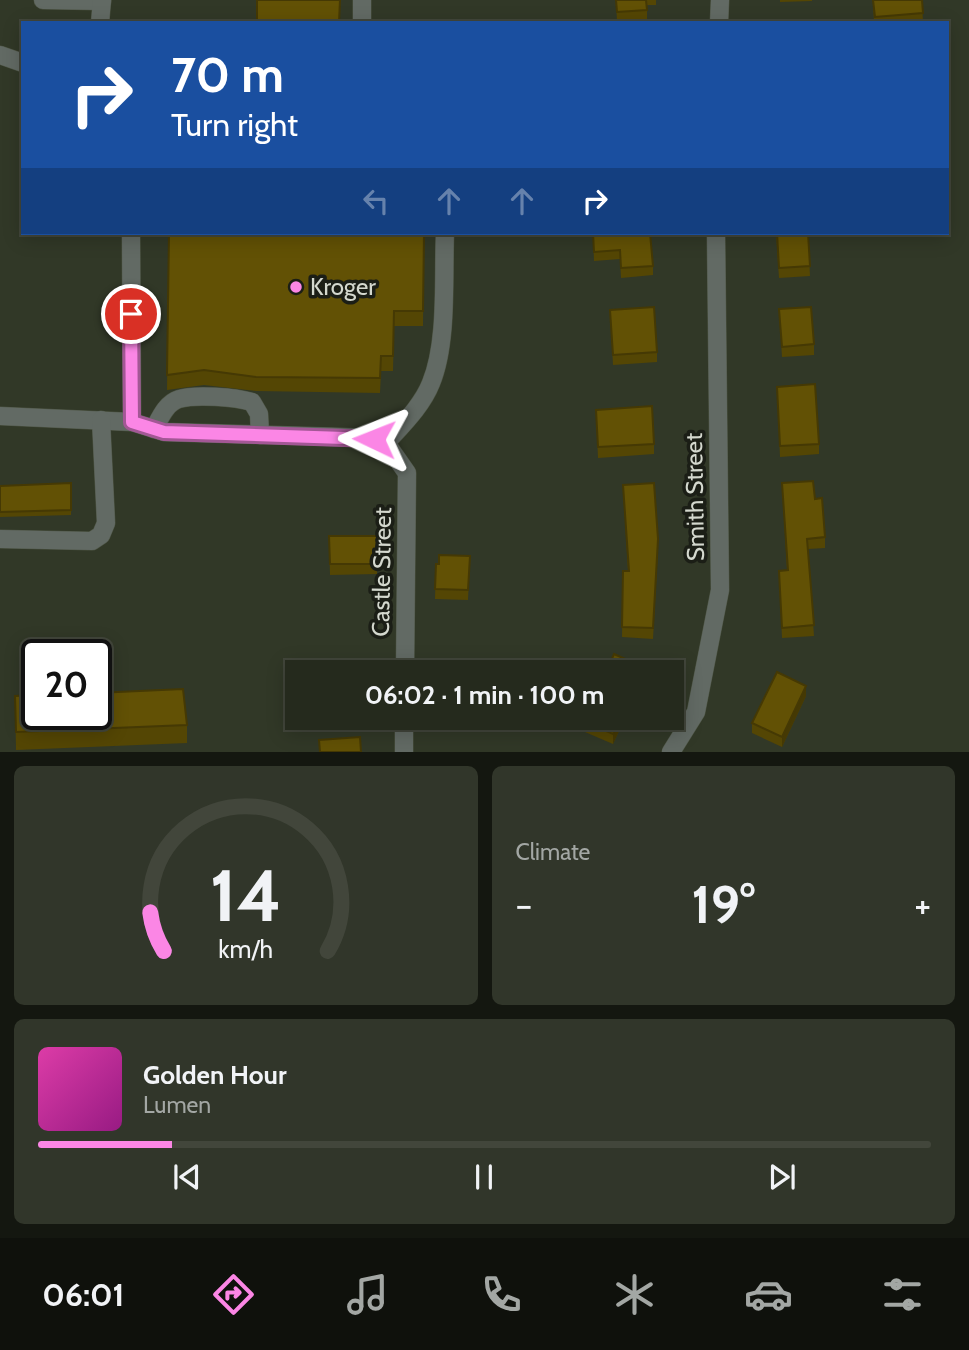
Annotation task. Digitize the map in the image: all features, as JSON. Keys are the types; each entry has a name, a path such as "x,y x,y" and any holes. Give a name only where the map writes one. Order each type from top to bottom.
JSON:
{"street":[{"path":"43,0 102,1 100,21"},
{"path":"362,0 362,21"},
{"path":"719,21 720,0"},
{"path":"0,55 21,62"},
{"path":"131,235 132,422"},
{"path":"0,416 132,422 164,432 374,439 386,443 413,413 431,383 439,350 445,235"},
{"name":"Smith Street","path":"671,751 695,712 720,590 716,235"},
{"path":"154,429 164,410 178,399 240,398 252,402 259,414 260,435"},
{"path":"0,539 92,541 101,535 106,523 101,420"},
{"name":"Castle Street","path":"386,443 407,473 405,660"},
{"path":"404,730 404,751"}],"building":[{"path":"257,0 340,0 339,21 257,21"},
{"path":"616,0 646,0 647,10 617,12"},
{"path":"873,0 922,0 923,13 875,17"},
{"name":"Kroger","path":"169,235 424,235 423,311 394,311 393,356 381,356 380,378 256,377 204,370 167,375"},
{"path":"593,235 650,235 653,266 621,268 620,250 594,252"},
{"path":"777,235 808,235 810,266 779,268"},
{"path":"654,307 657,352 613,355 610,310"},
{"path":"811,307 814,344 782,347 779,309"},
{"path":"815,384 819,444 780,446 777,387"},
{"path":"652,406 654,444 598,447 596,410"},
{"path":"813,481 815,499 822,498 825,537 807,539 814,625 782,628 779,571 788,570 782,483"},
{"path":"71,483 71,510 0,512 0,486"},
{"path":"654,483 658,539 653,628 622,627 623,571 629,571 623,485"},
{"path":"329,536 377,536 377,564 330,564"},
{"path":"439,555 470,556 468,590 435,589"},
{"path":"614,654 627,660 611,660"},
{"path":"777,672 806,686 782,737 752,723"},
{"path":"183,689 187,725 112,728 112,692"},
{"path":"15,696 21,696 21,730 65,730 16,732"},
{"path":"360,737 361,752 320,752 319,740"}],"place":[{"name":"Kroger","path":"296,287"}],"route":[{"path":"131,314 132,422 164,432 374,439"}]}
